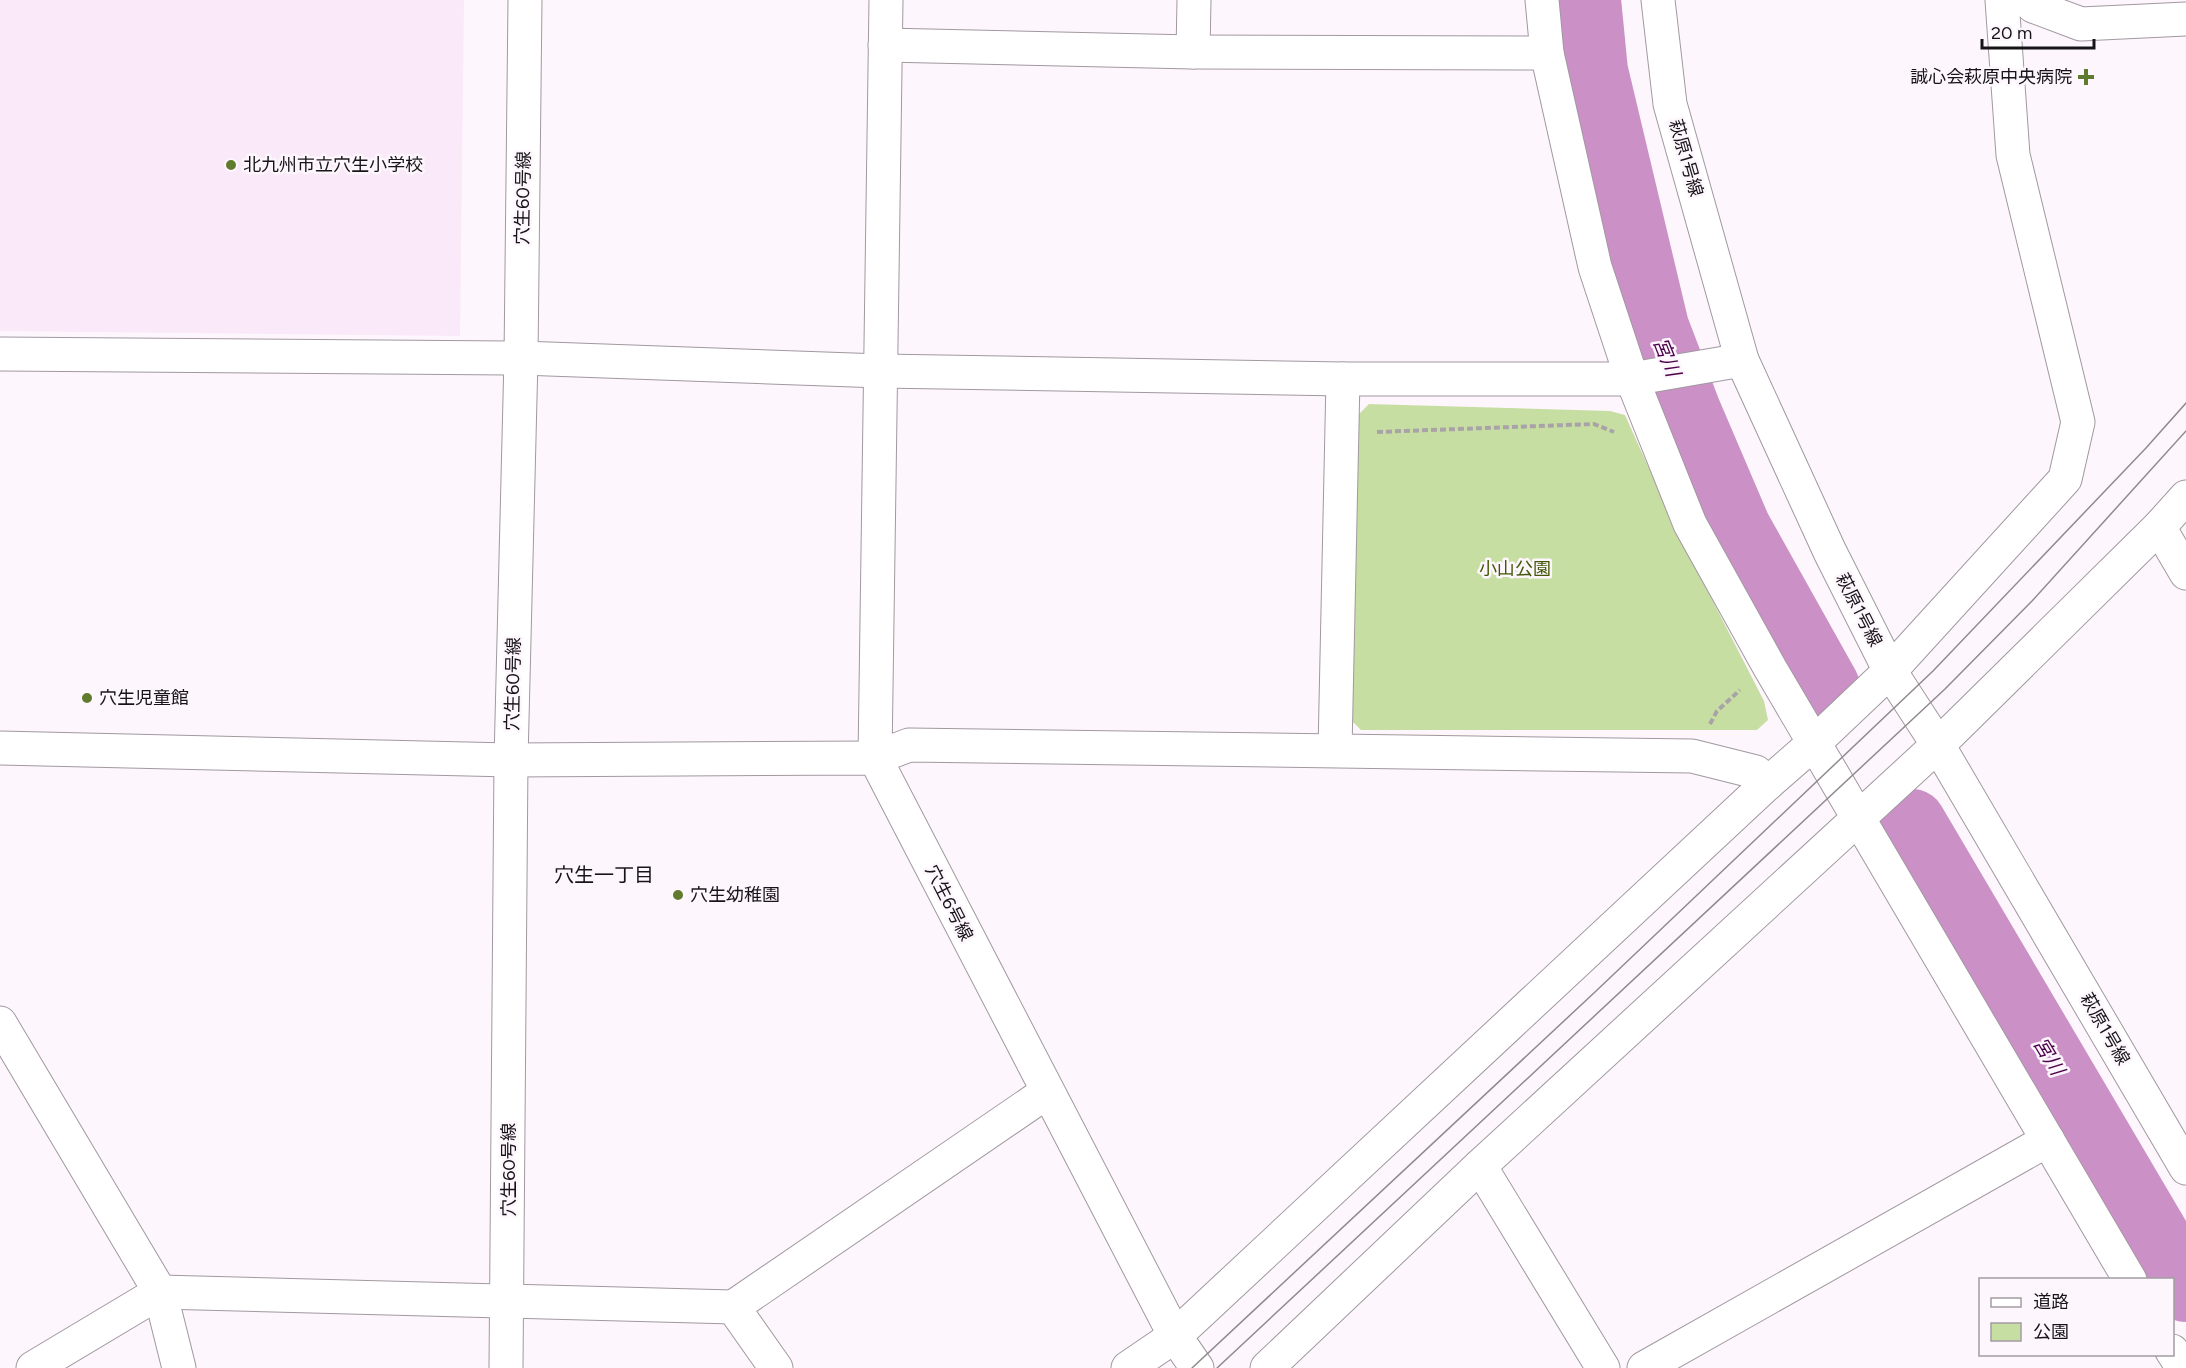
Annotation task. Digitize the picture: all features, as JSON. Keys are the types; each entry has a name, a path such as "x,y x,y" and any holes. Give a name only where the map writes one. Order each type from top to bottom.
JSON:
{"street":[{"name":"穴生60号線","path":"506,1368 511,760 521,358 525,0"},
{"path":"875,758 886,0"},
{"path":"1193,52 1194,0"},
{"path":"1542,0 1547,53 1595,267 1632,379 1690,524 1770,668 2129,1278"},
{"name":"萩原1号線","path":"1658,0 1671,104 1742,360 1830,552 1890,671 1938,745 2186,1168"},
{"path":"1128,1368 1175,1336 1890,671 2065,479 2078,422 2013,155 2002,0"},
{"path":"2028,0 2033,6 2081,24 2186,20"},
{"path":"885,45 1193,52 1547,53"},
{"path":"0,354 521,358 881,371 1342,380 1632,379 1742,360"},
{"path":"1335,750 1342,380"},
{"path":"1267,1368 1480,1166 1938,745 2159,527 2186,497"},
{"path":"2159,527 2186,573"},
{"path":"0,748 511,760 875,758 909,745 1692,756 1756,772 1767,784"},
{"name":"穴生6号線","path":"875,758 1175,1336 1197,1368"},
{"path":"0,1023 160,1292 179,1368"},
{"path":"33,1368 160,1292 733,1307 1047,1092"},
{"path":"1644,1368 2048,1140"},
{"path":"1480,1166 1603,1368"},
{"path":"733,1307 776,1368"},
{"path":"2174,1354 2183,1368"}],"path":[{"path":"1341,434 1594,424 1620,434"},
{"path":"1692,756 1717,711 1748,683 1770,668"}],"shaded area":[{"name":"北九州市立穴生小学校","path":"0,0 464,0 460,336 0,331"}],"green space":[{"name":"小山公園","path":"1369,404 1610,411 1625,415 1679,535 1764,701 1768,720 1757,730 1361,730 1351,720 1354,419"}],"waterway":[{"name":"宮川","path":"1587,0 1594,71 1655,327 1687,411 1737,528 1826,687"},
{"name":"宮川","path":"1912,823 2186,1288"}],"tram line":[{"path":"1192,1368 1595,992 1933,671 2146,448 2186,403"},
{"path":"1217,1368 1945,689 2032,601 2186,431"}],"place":[{"name":"誠心会萩原中央病院","path":"2086,77"},
{"name":"北九州市立穴生小学校","path":"231,165"},
{"name":"穴生児童館","path":"87,698"},
{"name":"穴生幼稚園","path":"678,895"}],"district":[{"name":"穴生一丁目","path":"604,875"}]}
